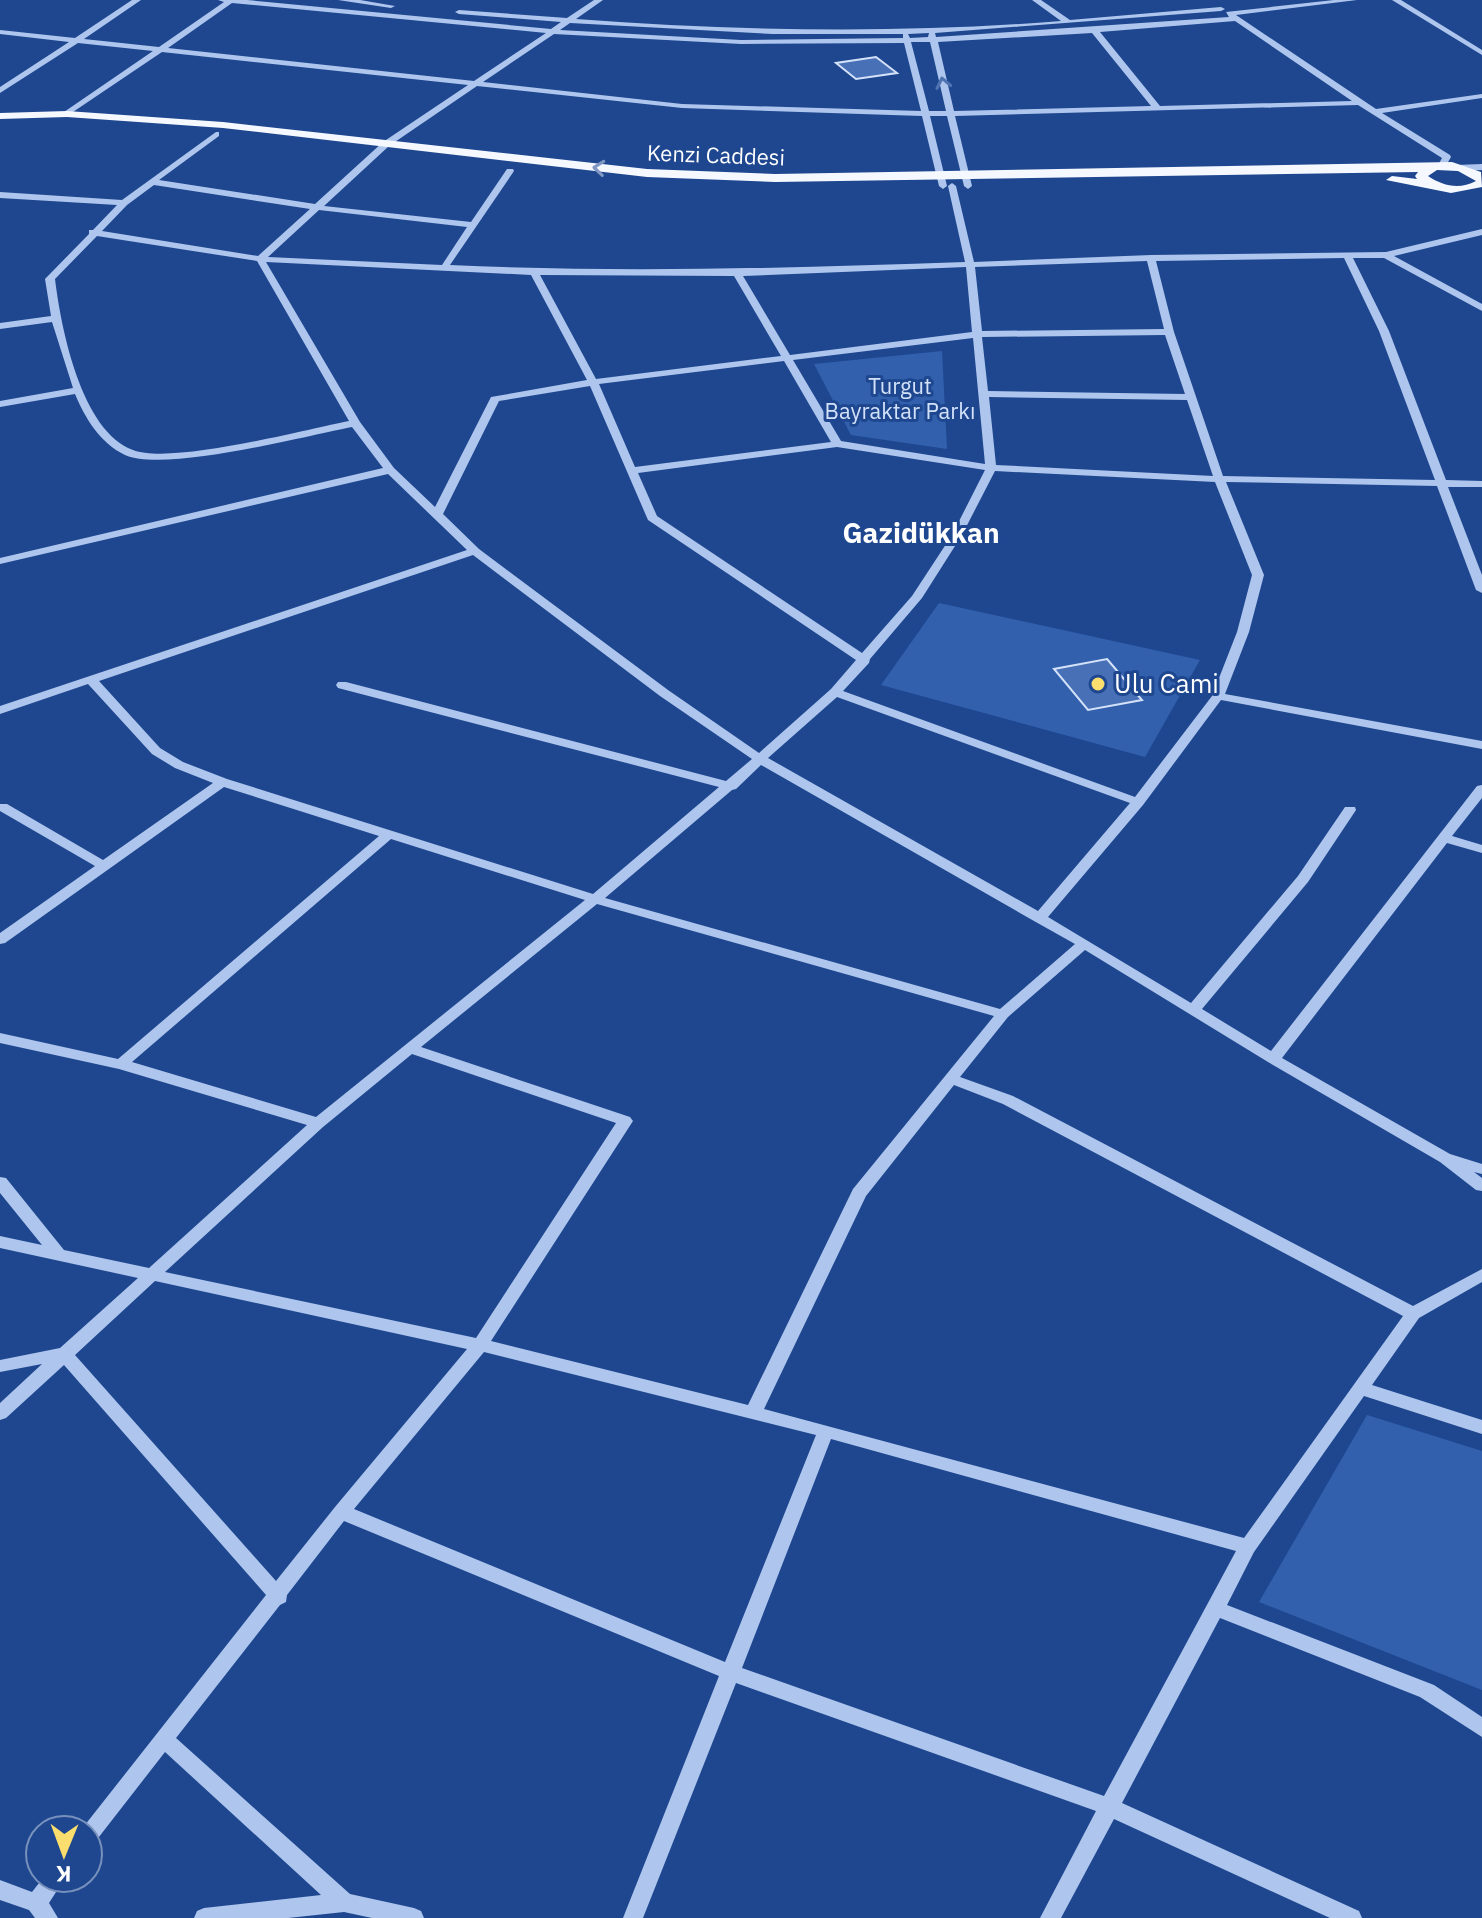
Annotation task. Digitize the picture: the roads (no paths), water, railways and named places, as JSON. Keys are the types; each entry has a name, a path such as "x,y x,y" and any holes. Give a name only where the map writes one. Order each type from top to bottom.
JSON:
{"main road":[{"name":"Kenzi Caddesi","path":"0,116 67,114 223,125 647,173 945,183"},
{"name":"Kenzi Caddesi","path":"0,125 58,124 216,134 585,180 720,187 1437,167 1456,168 1482,179"},
{"path":"1429,184 1421,173 1437,167"},
{"path":"1447,189 1466,189 1482,179"},
{"name":"Kenzi Caddesi","path":"967,181 1398,180 1429,184 1482,199"}],"street":[{"path":"0,91 137,0"},
{"path":"222,0 556,30 739,42 908,43 1095,31 1234,17 1353,0"},
{"path":"67,114 232,0"},
{"path":"342,0 573,21 748,30 931,31 1221,9"},
{"path":"260,259 386,144 573,21 599,0"},
{"path":"1036,0 1067,21"},
{"path":"1208,0 1360,103 1447,157 1437,167"},
{"path":"1396,0 1482,53"},
{"path":"0,1413 318,1123 731,786 835,692 916,598 957,535 991,468 980,334 970,263 925,114 905,31"},
{"path":"931,31 967,181"},
{"path":"1095,31 1158,109"},
{"path":"0,32 682,106 949,114 1360,103"},
{"path":"1374,112 1482,96"},
{"path":"216,134 124,203 92,232 50,279 53,319 79,390 101,434 130,454 170,456 355,423"},
{"path":"1456,168 1482,167"},
{"path":"444,268 510,171"},
{"path":"153,182 314,207 471,225"},
{"path":"0,195 124,203"},
{"path":"92,232 260,259 534,272 737,273 970,263 1386,255 1482,232"},
{"path":"1346,254 1384,331 1482,590"},
{"path":"1386,255 1482,308"},
{"path":"1039,918 1138,802 1218,696 1243,632 1258,575 1219,479 1169,332 1151,258"},
{"path":"260,259 355,423 390,470 475,551 664,693 760,759 1084,943 1273,1059 1445,1158 1482,1186"},
{"path":"534,272 593,382 634,470 652,518 865,660"},
{"path":"737,273 837,444"},
{"path":"0,326 53,319"},
{"path":"437,515 495,399 593,382 980,334 1169,332"},
{"path":"0,404 79,390"},
{"path":"986,394 1191,397"},
{"path":"634,470 837,444 991,468 1219,479 1482,484"},
{"path":"0,561 390,470"},
{"path":"0,710 475,551"},
{"path":"91,680 156,751 179,765 222,782 595,899 1003,1014"},
{"path":"342,685 731,786"},
{"path":"835,692 1138,802"},
{"path":"1218,696 1482,745"},
{"path":"0,940 222,782"},
{"path":"1273,1059 1482,789"},
{"path":"2,807 102,865"},
{"path":"1193,1010 1303,879 1350,810"},
{"path":"121,1064 387,836"},
{"path":"1444,838 1482,849"},
{"path":"753,1413 859,1193 1003,1014 1084,943"},
{"path":"0,1038 121,1064 318,1123"},
{"path":"104,1816 279,1597 341,1512 480,1345 625,1121 412,1049"},
{"path":"951,1079 1008,1100 1413,1314"},
{"path":"1445,1158 1482,1169"},
{"path":"0,1182 58,1254"},
{"path":"0,1242 480,1345 826,1431 1248,1547"},
{"path":"1050,1918 1248,1547 1413,1314 1482,1275"},
{"path":"0,1366 64,1354"},
{"path":"64,1354 279,1597"},
{"path":"1361,1388 1482,1427"},
{"path":"633,1918 826,1431"},
{"path":"341,1512 732,1673 1109,1807 1352,1918"},
{"path":"1215,1608 1427,1691 1482,1728"},
{"path":"164,1739 344,1902"},
{"path":"0,1890 42,1910"},
{"path":"204,1918 344,1902 414,1918"}],"place":[{"name":"Ulu Cami","path":"1098,684"}],"district":[{"name":"Gazidükkan","path":"921,533"}],"park label":[{"name":"Turgut Bayraktar Parkı","path":"900,398"}]}
